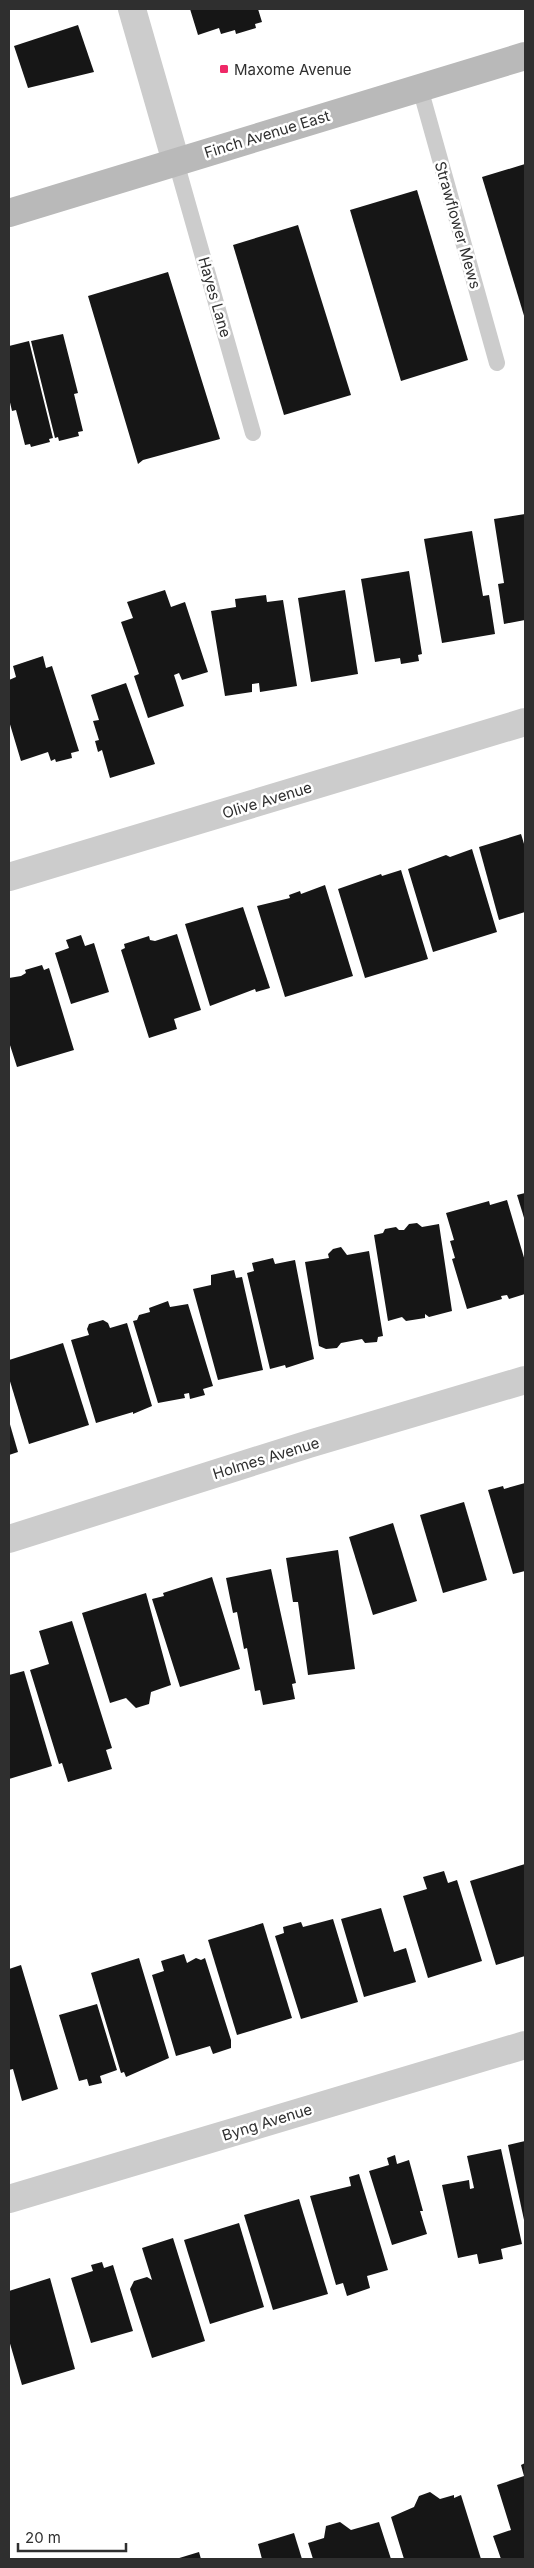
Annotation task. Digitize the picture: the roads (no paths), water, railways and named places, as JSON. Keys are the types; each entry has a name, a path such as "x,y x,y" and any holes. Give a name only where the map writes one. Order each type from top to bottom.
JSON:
{"main road":[{"name":"Finch Avenue East","path":"9,213 525,56"}],"street":[{"path":"132,9 176,162"},
{"name":"Olive Avenue","path":"9,878 525,722"},
{"name":"Holmes Avenue","path":"9,1540 309,1444 525,1380"},
{"name":"Byng Avenue","path":"9,2199 525,2045"}],"lane":[{"name":"Strawflower Mews","path":"420,88 497,363"},
{"name":"Hayes Lane","path":"176,162 253,433"}],"place":[{"name":"Maxome Avenue","path":"224,69"}]}
